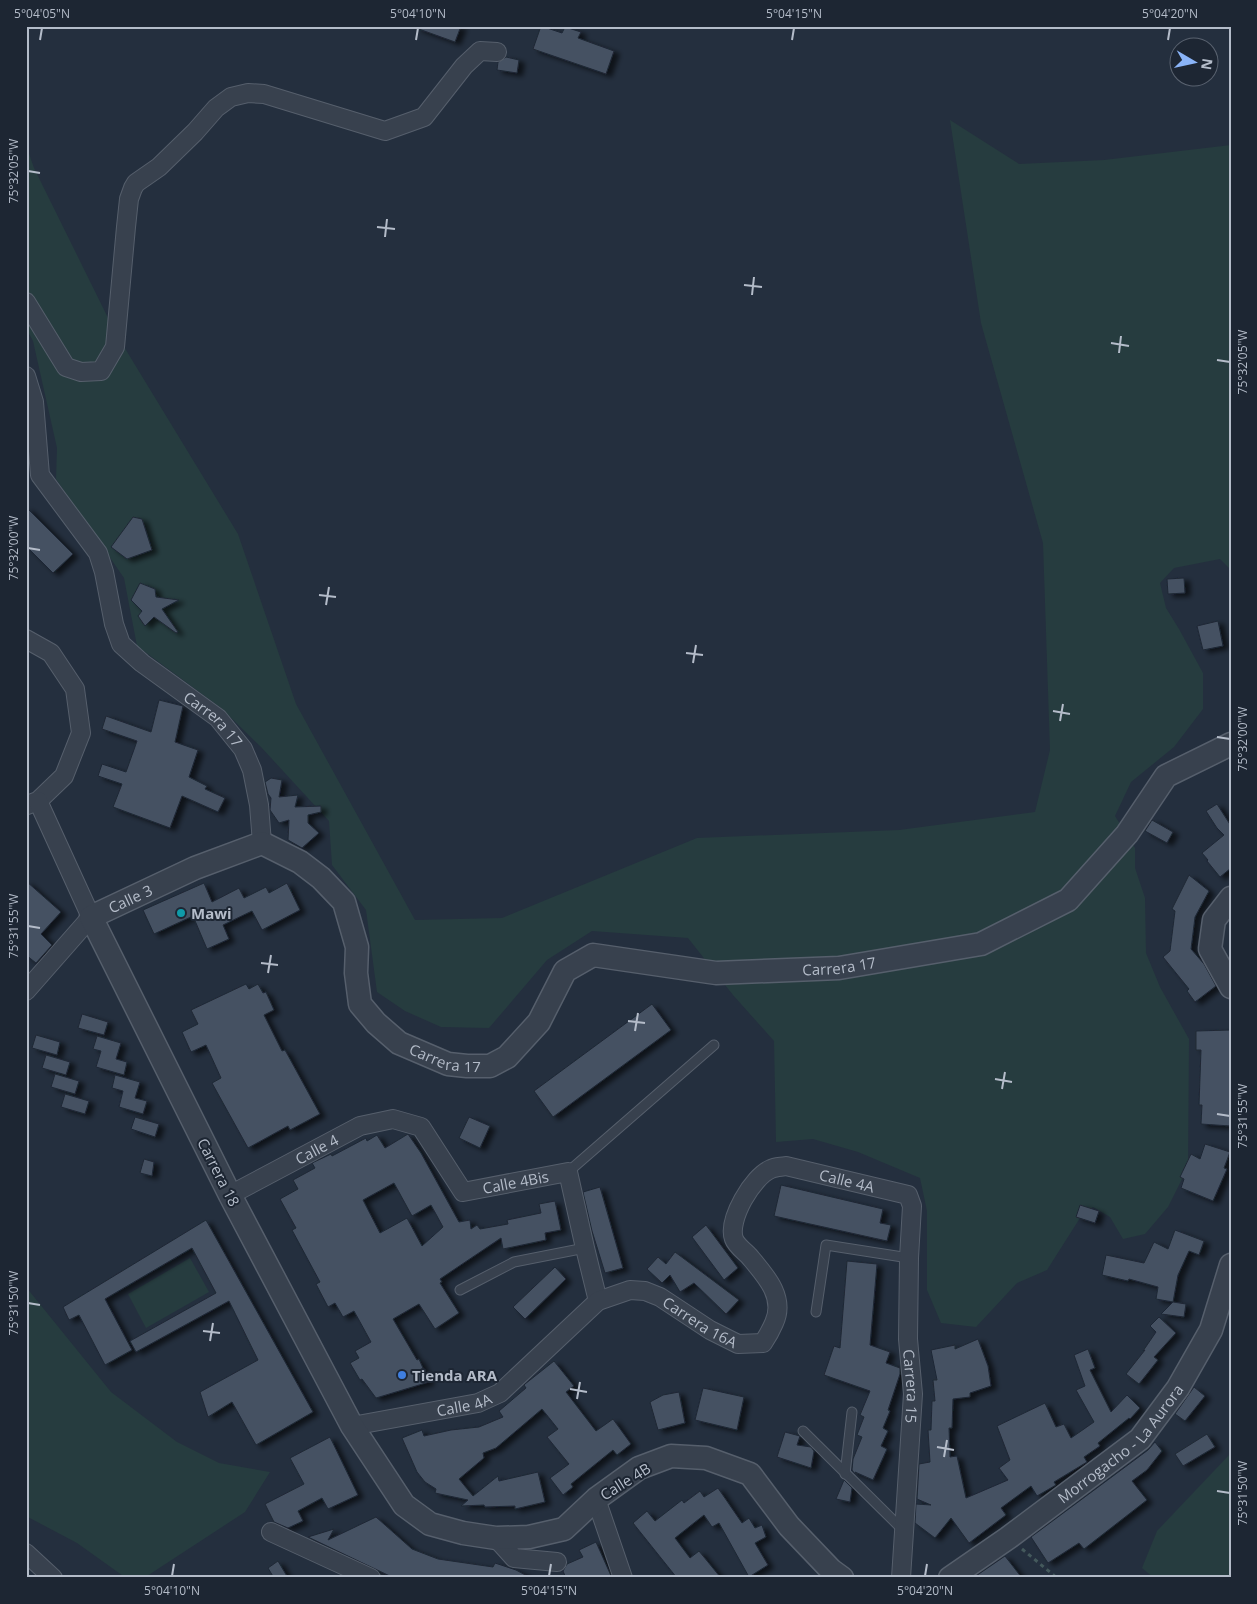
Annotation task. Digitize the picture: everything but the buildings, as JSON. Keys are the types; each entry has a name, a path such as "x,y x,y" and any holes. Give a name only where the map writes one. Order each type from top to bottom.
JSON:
{"street":[{"path":"26,302 66,367 81,372 102,371 115,348 129,199 133,188 136,183 159,167 195,132 216,108 231,98 248,93 264,94 385,131 424,117 464,66 480,51 497,52"},
{"name":"Carrera 17","path":"26,376 34,402 33,474 98,553 104,572 114,624 121,644 142,663 218,718 243,749 252,770 259,805 262,843 300,862 321,878 344,902 357,946 356,973 360,1004 376,1023 399,1043 448,1064 490,1066 507,1057 539,1022 565,971 593,955 716,973 839,968 981,944 1068,900 1127,834 1166,776 1231,744"},
{"name":"Carrera 18","path":"26,638 51,653 75,689 81,733 64,776 32,803 230,1195 352,1426 404,1505 430,1524"},
{"name":"Calle 3","path":"26,992 91,918 195,868 262,843"},
{"path":"1231,898 1214,920 1210,949 1231,987"},
{"name":"Calle 4","path":"230,1195 360,1126 393,1120 407,1123"},
{"name":"Calle 4Bis","path":"407,1123 421,1127 463,1192 568,1172"},
{"name":"Calle 4A","path":"786,1166 908,1195"},
{"name":"Carrera 16A","path":"598,1301 630,1290 645,1291 660,1297 710,1330 738,1344 763,1343 775,1323 778,1309 777,1298 771,1284 734,1240 732,1227 736,1213 755,1181 770,1169 786,1166"},
{"path":"568,1172 598,1301"},
{"name":"Carrera 15","path":"901,1578 913,1394 908,1339 912,1206 908,1195"},
{"name":"Morrogacho - La Aurora","path":"950,1578 1008,1538 1140,1439 1178,1388 1211,1330 1231,1265"},
{"name":"Calle 4A","path":"352,1426 478,1403 500,1393 598,1301"},
{"name":"Calle 4B","path":"430,1524 462,1533 496,1538 529,1537 564,1528 596,1499 639,1468 671,1456 706,1458 750,1474 789,1526 834,1575"},
{"path":"596,1499 623,1578"},
{"path":"271,1532 371,1578"},
{"path":"496,1538 514,1558 557,1562"},
{"path":"26,1553 53,1578"}],"lane":[{"path":"568,1172 714,1045"},
{"path":"816,1312 826,1245 909,1258"},
{"path":"460,1290 514,1262 585,1248"},
{"path":"845,1474 852,1412"},
{"path":"803,1431 904,1531"}],"path":[{"path":"1008,1538 1057,1578"}],"green space":[{"path":"950,120 1019,164 1104,160 1231,145 1231,570 1220,559 1174,568 1160,583 1166,608 1203,673 1203,709 1174,747 1131,782 1115,816 1135,848 1135,868 1145,898 1146,953 1160,987 1189,1039 1188,1167 1168,1207 1145,1234 1123,1239 1110,1217 1093,1207 1080,1218 1047,1270 1017,1283 976,1327 941,1323 927,1290 927,1211 920,1178 858,1152 813,1139 776,1142 774,1041 733,995 688,938 592,931 547,960 489,1028 441,1027 405,1011 377,992 366,910 332,865 329,821 261,747 221,708 137,646 124,578 56,479 57,448 33,341 26,328 26,145 34,168 115,332 238,534 296,704 415,920 502,918 697,838 899,830 1035,812 1050,750 1043,543 981,323"},
{"path":"190,1258 209,1292 146,1328 128,1294"},
{"path":"26,1287 111,1392 177,1442 219,1463 270,1472 245,1512 144,1578 126,1578 77,1543 26,1516"},
{"path":"1231,1453 1231,1578 1154,1578 1142,1568 1157,1531"}],"place":[{"name":"Mawi","path":"181,913"},
{"name":"Tienda ARA","path":"402,1375"}]}
